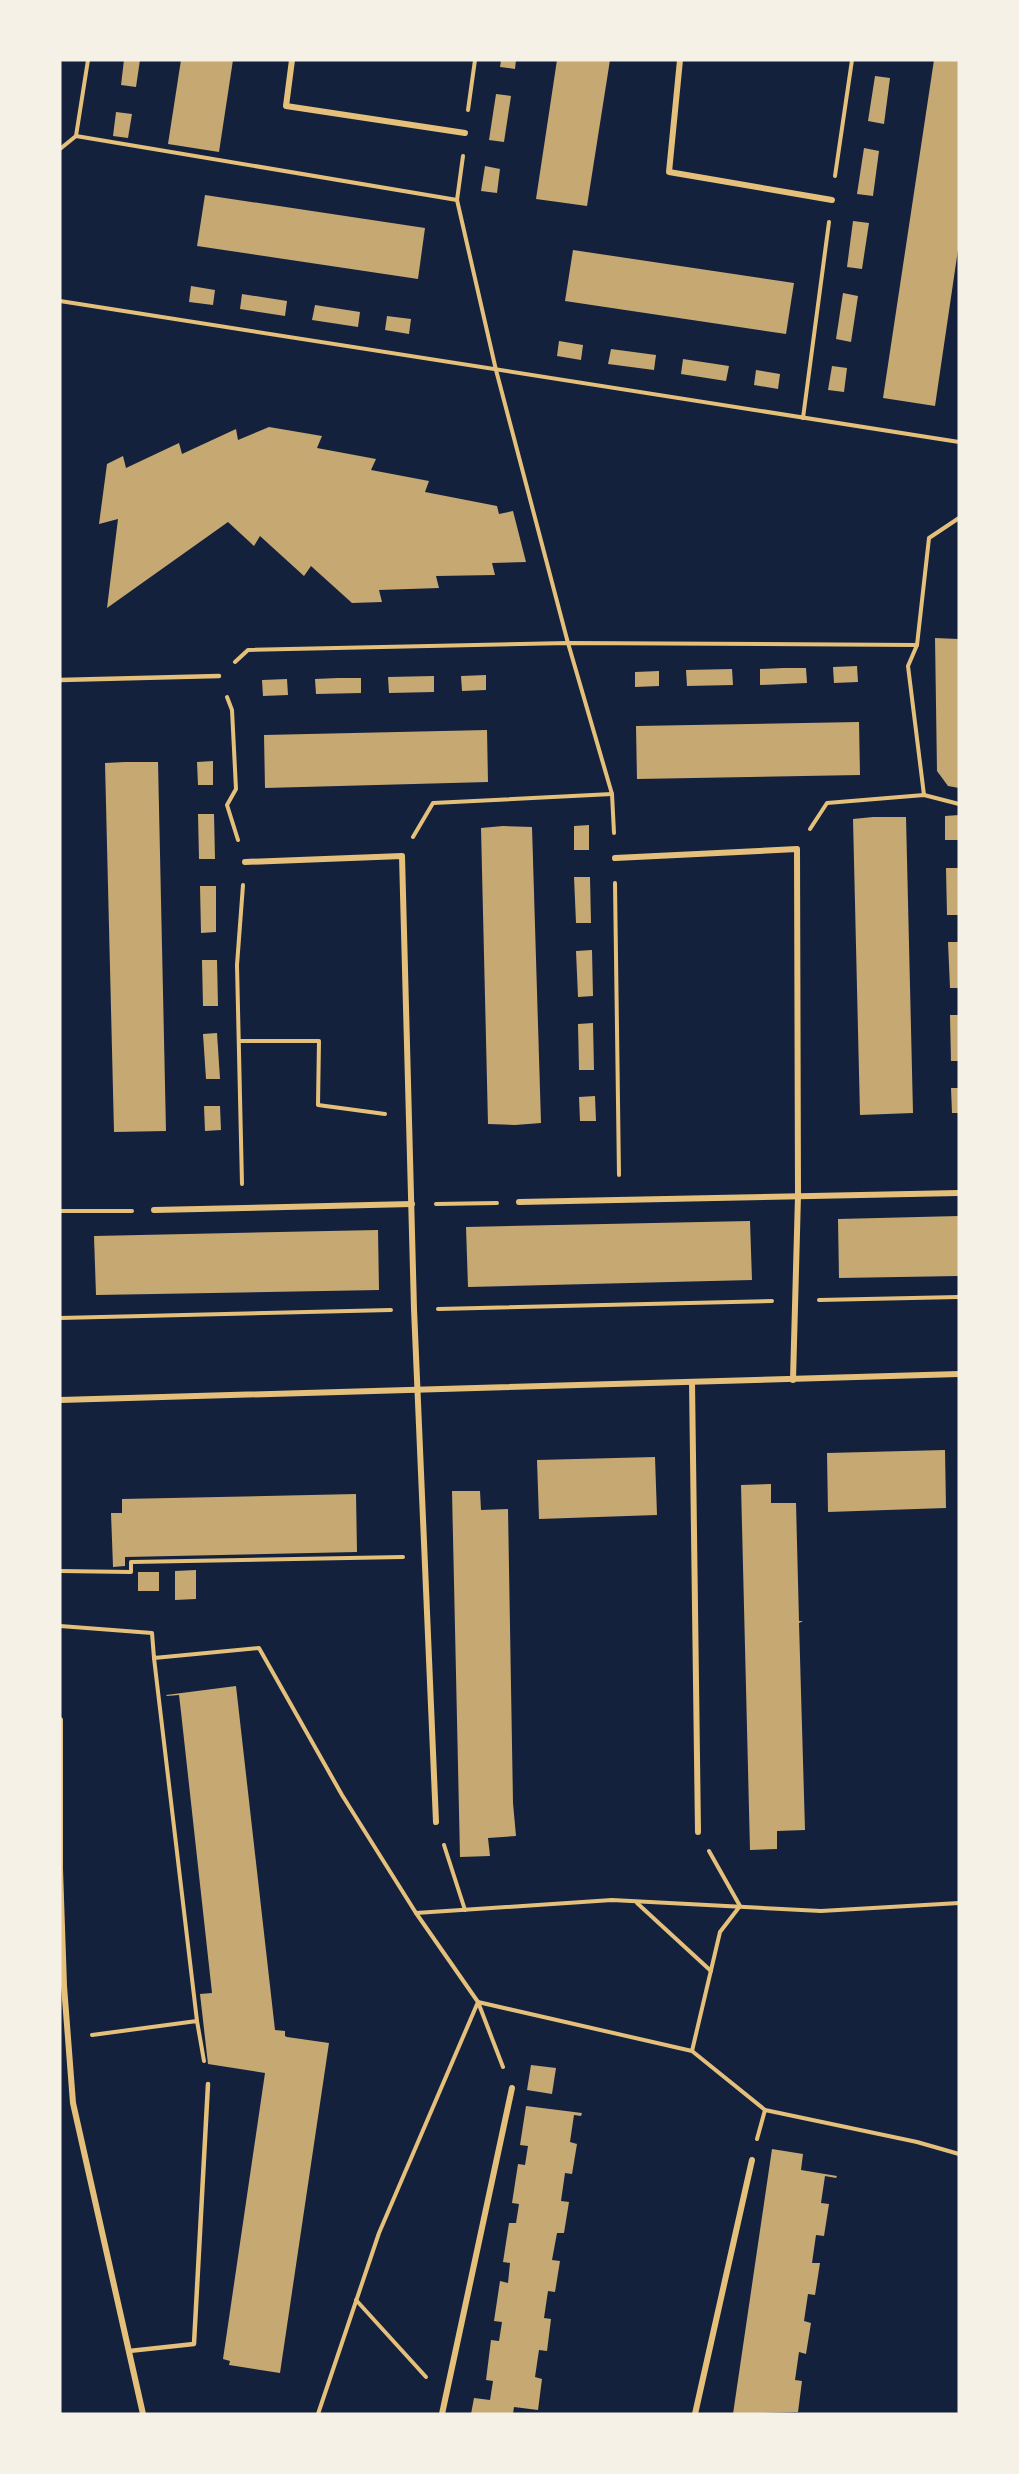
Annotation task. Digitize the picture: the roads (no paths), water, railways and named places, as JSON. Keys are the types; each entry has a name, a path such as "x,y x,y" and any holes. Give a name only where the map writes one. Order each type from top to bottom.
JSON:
{"street":[{"path":"292,60 286,106 465,133"},
{"path":"680,60 669,172 832,200"},
{"path":"615,858 796,849 798,1196 793,1380"},
{"path":"245,862 402,856 414,1309 436,1822"},
{"path":"519,1203 959,1193"},
{"path":"154,1210 412,1204"},
{"path":"60,1400 959,1374"},
{"path":"692,1382 698,1832"},
{"path":"60,1720 60,1869 64,1986 73,2103 143,2414"},
{"path":"442,2414 512,2088"},
{"path":"695,2414 752,2160"}],"lane":[{"path":"60,681 219,676"},
{"path":"129,2351 194,2344 208,2084"}]}
